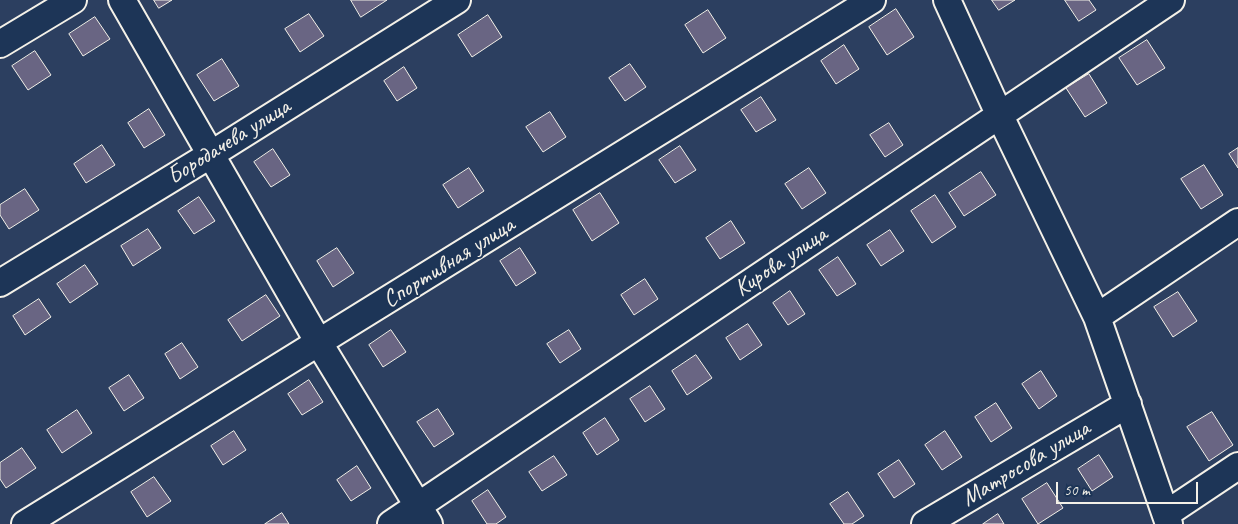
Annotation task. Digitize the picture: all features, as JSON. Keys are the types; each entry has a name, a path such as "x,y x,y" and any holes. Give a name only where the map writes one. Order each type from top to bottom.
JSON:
{"street":[{"path":"0,44 73,0"},
{"path":"122,0 319,343 424,514"},
{"name":"Бородачева улица","path":"0,283 458,0"},
{"name":"Спортивная улица","path":"25,524 872,0"},
{"path":"947,0 1000,116 1097,317 1168,519 1238,466"},
{"name":"Кирова улица","path":"391,524 424,514 1171,0"},
{"path":"1097,317 1238,222"},
{"name":"Матросова улица","path":"925,524 1128,404"}],"building":[{"path":"154,0 172,0 159,8"},
{"path":"351,0 387,0 361,17"},
{"path":"992,0 1015,0 999,10"},
{"path":"1065,0 1089,0 1096,10 1079,21"},
{"path":"896,9 914,37 887,55 869,27"},
{"path":"708,10 726,38 703,53 685,25"},
{"path":"309,14 324,36 300,52 285,29"},
{"path":"488,15 502,37 472,57 458,35"},
{"path":"95,17 110,39 83,56 69,34"},
{"path":"1147,40 1165,68 1137,85 1119,58"},
{"path":"844,45 859,69 836,84 821,61"},
{"path":"35,51 51,75 28,90 12,66"},
{"path":"222,59 239,86 214,101 197,75"},
{"path":"630,64 646,87 625,101 609,78"},
{"path":"404,67 417,88 397,101 384,81"},
{"path":"1089,74 1107,103 1085,117 1066,88"},
{"path":"761,97 776,120 756,132 741,110"},
{"path":"149,109 165,135 144,148 128,123"},
{"path":"550,112 566,137 543,152 526,127"},
{"path":"889,123 903,145 885,157 870,135"},
{"path":"102,145 115,165 86,183 74,164"},
{"path":"680,146 696,170 675,183 659,160"},
{"path":"1238,148 1238,168 1229,154"},
{"path":"273,149 290,175 271,187 254,162"},
{"path":"1204,165 1223,195 1201,209 1181,179"},
{"path":"469,168 484,191 458,208 443,185"},
{"path":"809,168 826,193 802,209 785,184"},
{"path":"981,172 996,195 964,216 949,193"},
{"path":"25,189 39,210 9,229 0,215 0,205"},
{"path":"600,193 619,223 592,241 573,210"},
{"path":"935,195 956,227 932,243 911,211"},
{"path":"199,197 215,221 194,234 178,211"},
{"path":"731,221 745,243 720,259 706,238"},
{"path":"148,229 161,248 133,266 121,246"},
{"path":"890,230 904,251 881,266 867,245"},
{"path":"337,248 354,273 333,287 317,261"},
{"path":"520,248 536,273 516,286 500,261"},
{"path":"838,257 856,284 837,296 819,270"},
{"path":"85,265 98,284 70,303 57,284"},
{"path":"645,279 658,299 634,315 621,295"},
{"path":"790,291 805,314 788,325 773,303"},
{"path":"1178,292 1197,321 1173,337 1154,307"},
{"path":"266,295 280,316 242,341 228,320"},
{"path":"39,299 51,317 25,335 13,316"},
{"path":"748,324 762,345 740,360 726,338"},
{"path":"391,330 406,352 383,367 369,345"},
{"path":"569,330 581,349 560,363 547,344"},
{"path":"182,343 198,367 180,379 165,354"},
{"path":"696,355 712,378 687,395 672,371"},
{"path":"1041,371 1057,396 1039,409 1022,384"},
{"path":"129,375 144,398 124,411 109,388"},
{"path":"309,380 323,402 302,415 288,394"},
{"path":"650,386 665,409 645,422 630,399"},
{"path":"996,403 1012,428 991,442 975,417"},
{"path":"438,409 454,434 434,447 417,422"},
{"path":"77,410 92,433 62,453 47,430"},
{"path":"1212,412 1233,445 1209,461 1187,427"},
{"path":"605,418 619,440 597,455 583,433"},
{"path":"234,431 246,450 223,465 211,446"},
{"path":"945,431 962,457 942,470 925,445"},
{"path":"22,448 36,468 6,488 0,479 0,463"},
{"path":"1099,455 1113,477 1092,491 1078,469"},
{"path":"554,456 567,475 542,491 529,472"},
{"path":"899,460 915,484 894,498 878,474"},
{"path":"357,466 371,488 351,501 337,480"},
{"path":"154,477 171,501 147,517 131,492"},
{"path":"1047,483 1063,508 1038,524 1022,499"},
{"path":"488,490 506,517 496,524 487,524 472,501"},
{"path":"848,492 864,516 852,524 844,524 830,504"},
{"path":"282,513 289,524 265,524"},
{"path":"998,514 1004,524 983,524"}]}
